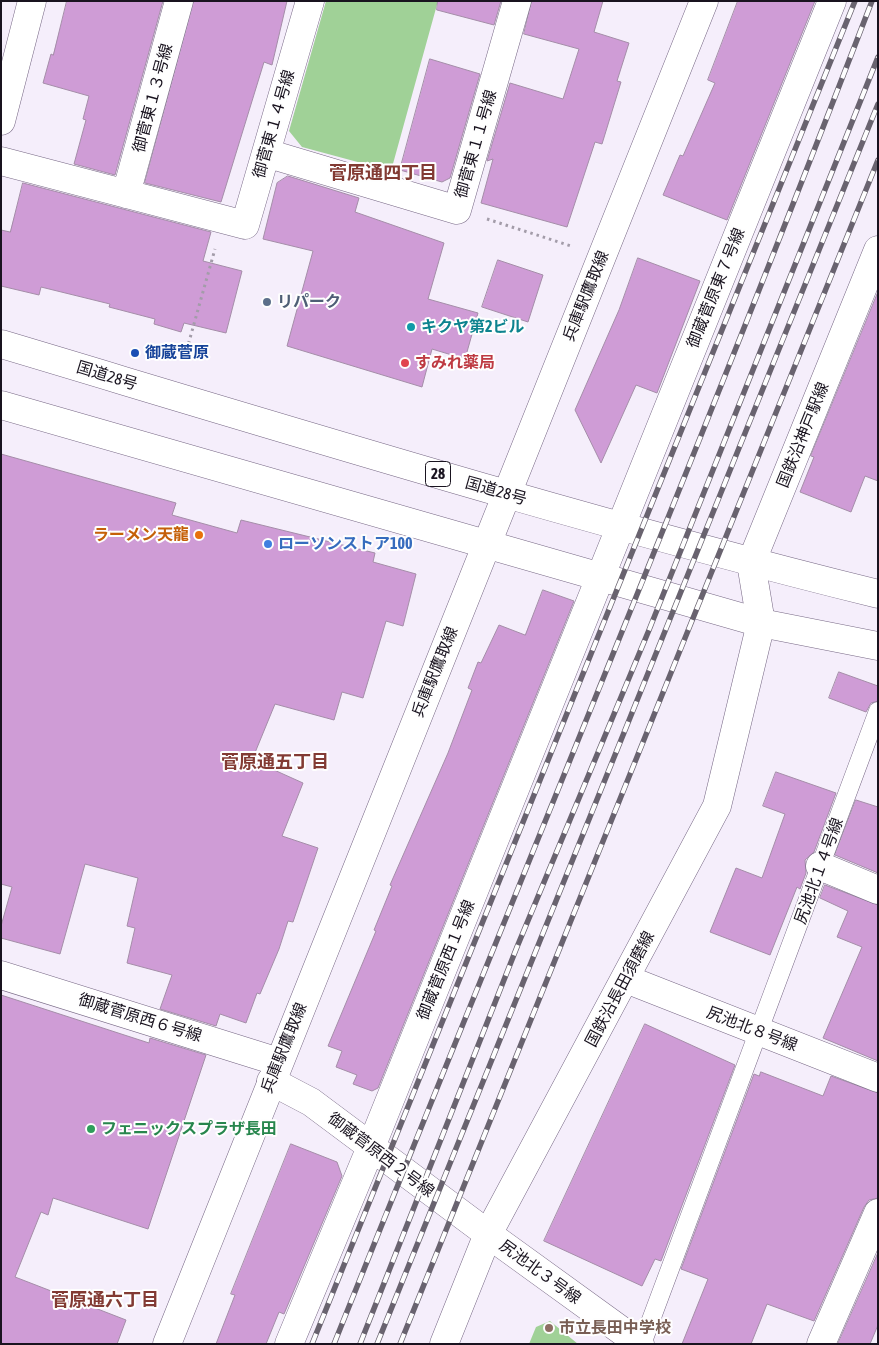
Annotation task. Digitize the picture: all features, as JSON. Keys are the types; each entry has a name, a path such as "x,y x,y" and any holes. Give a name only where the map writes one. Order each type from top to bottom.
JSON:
{"main road":[{"path":"1,121 32,1"},
{"name":"御菅東１３号線","path":"126,194 179,1"},
{"name":"御菅東１４号線","path":"1,161 245,225 310,1"},
{"name":"御菅東１１号線","path":"266,154 457,210 517,1"},
{"name":"兵庫駅鷹取線","path":"167,1344 704,1"},
{"name":"御蔵菅原東７号線","path":"601,576 832,1"},
{"name":"国鉄沿神戸駅線","path":"751,563 878,250"},
{"name":"国道28号","path":"1,344 506,495 751,563 878,594"},
{"path":"1,405 487,542 761,623 878,646"},
{"path":"751,563 761,623"},
{"name":"御蔵菅原西１号線","path":"289,1344 371,1147 601,576"},
{"name":"国鉄沿長田須磨線","path":"444,1344 488,1234 717,806 761,623"},
{"path":"820,866 878,890"},
{"name":"御蔵菅原西６号線","path":"1,975 275,1071"},
{"name":"尻池北８号線","path":"626,979 878,1078"},
{"name":"御蔵菅原西２号線","path":"275,1071 311,1102 488,1234"},
{"path":"821,1344 878,1213"},
{"name":"尻池北３号線","path":"488,1234 641,1344"}],"lane":[{"name":"尻池北１４号線","path":"641,1344 820,866 872,743 878,711"}],"path":[{"path":"457,210 576,247"},
{"path":"185,356 224,220"}],"green space":[{"path":"326,1 438,1 391,171 302,147 289,131"},
{"path":"550,1321 578,1344 529,1344 536,1327"}],"building":[{"path":"67,1 163,1 115,175 74,164 86,120 83,119 89,96 43,83 51,54 53,55"},
{"path":"194,1 287,1 272,65 264,62 221,202 145,183"},
{"path":"438,1 501,1 494,25 437,10"},
{"path":"532,1 603,1 594,32 629,43 617,81 621,82 602,144 595,142 567,227 481,203 493,159 487,161 510,83 563,99 579,49 524,34"},
{"path":"738,1 815,1 727,220 663,195 680,155 683,156 715,83 708,80"},
{"path":"430,59 480,74 450,178 442,182 400,170"},
{"path":"288,176 359,198 355,212 444,243 428,299 478,313 465,359 432,349 422,387 287,346 313,251 263,239 277,183"},
{"path":"23,183 211,232 203,261 242,271 226,333 184,323 181,332 154,324 155,319 109,307 110,304 41,287 39,295 1,286 1,230 10,232"},
{"path":"638,258 700,281 657,393 636,385 601,463 575,410 619,310"},
{"path":"498,260 543,275 528,322 482,307"},
{"path":"878,292 878,481 865,476 851,512 800,492 814,457 811,456"},
{"path":"1,454 176,503 172,515 237,533 241,520 375,553 373,562 416,574 403,626 386,621 363,698 342,692 334,720 275,704 252,760 303,783 282,836 318,848 293,922 288,921 279,949 260,994 257,993 246,1023 220,1014 216,1026 160,1009 172,975 127,963 135,928 127,926 138,878 85,864 60,954 1,938 1,926 12,887 1,884"},
{"path":"543,590 574,601 378,1088 372,1091 353,1084 357,1075 336,1067 342,1051 328,1046 376,931 374,930 392,886 390,885 448,753 472,690 468,688 478,662 481,663 499,625 525,635"},
{"path":"839,672 878,686 878,701 871,703 866,712 829,698"},
{"path":"776,772 836,793 814,852 805,860 806,873 800,889 797,887 770,955 710,932 736,868 762,878 785,814 763,806"},
{"path":"856,800 878,807 878,873 835,855"},
{"path":"825,885 878,905 878,1061 823,1038 862,947 837,937 848,911 820,898"},
{"name":"フェニックスプラザ長田","path":"1,995 149,1043 150,1038 206,1055 148,1229 53,1198 48,1215 41,1212 15,1277 126,1320 117,1344 1,1344"},
{"path":"645,1024 735,1065 661,1261 655,1259 642,1286 544,1241"},
{"path":"761,1072 823,1096 831,1076 878,1093 878,1198 869,1200 864,1207 814,1321 767,1304 751,1344 682,1344 708,1279 681,1269 754,1074 759,1076"},
{"path":"291,1144 337,1162 342,1176 284,1314 279,1312 266,1344 216,1344 235,1295 231,1294"},
{"path":"878,1253 878,1325 870,1344 838,1344"}],"railway":[{"path":"312,1344 855,1"},
{"path":"334,1344 673,506 872,1"},
{"path":"360,1344 517,947 649,630 878,57"},
{"path":"377,1344 878,104"},
{"path":"400,1344 878,160"}],"place":[{"name":"リパーク","path":"267,302"},
{"name":"キクヤ第2ビル","path":"411,327"},
{"name":"御蔵菅原","path":"135,353"},
{"name":"すみれ薬局","path":"405,363"},
{"name":"ラーメン天龍","path":"199,535"},
{"name":"ローソンストア100","path":"268,544"},
{"name":"フェニックスプラザ長田","path":"91,1129"},
{"name":"市立長田中学校","path":"549,1328"}],"district":[{"name":"菅原通四丁目","path":"383,173"},
{"name":"菅原通五丁目","path":"275,762"},
{"name":"菅原通六丁目","path":"105,1300"}]}
